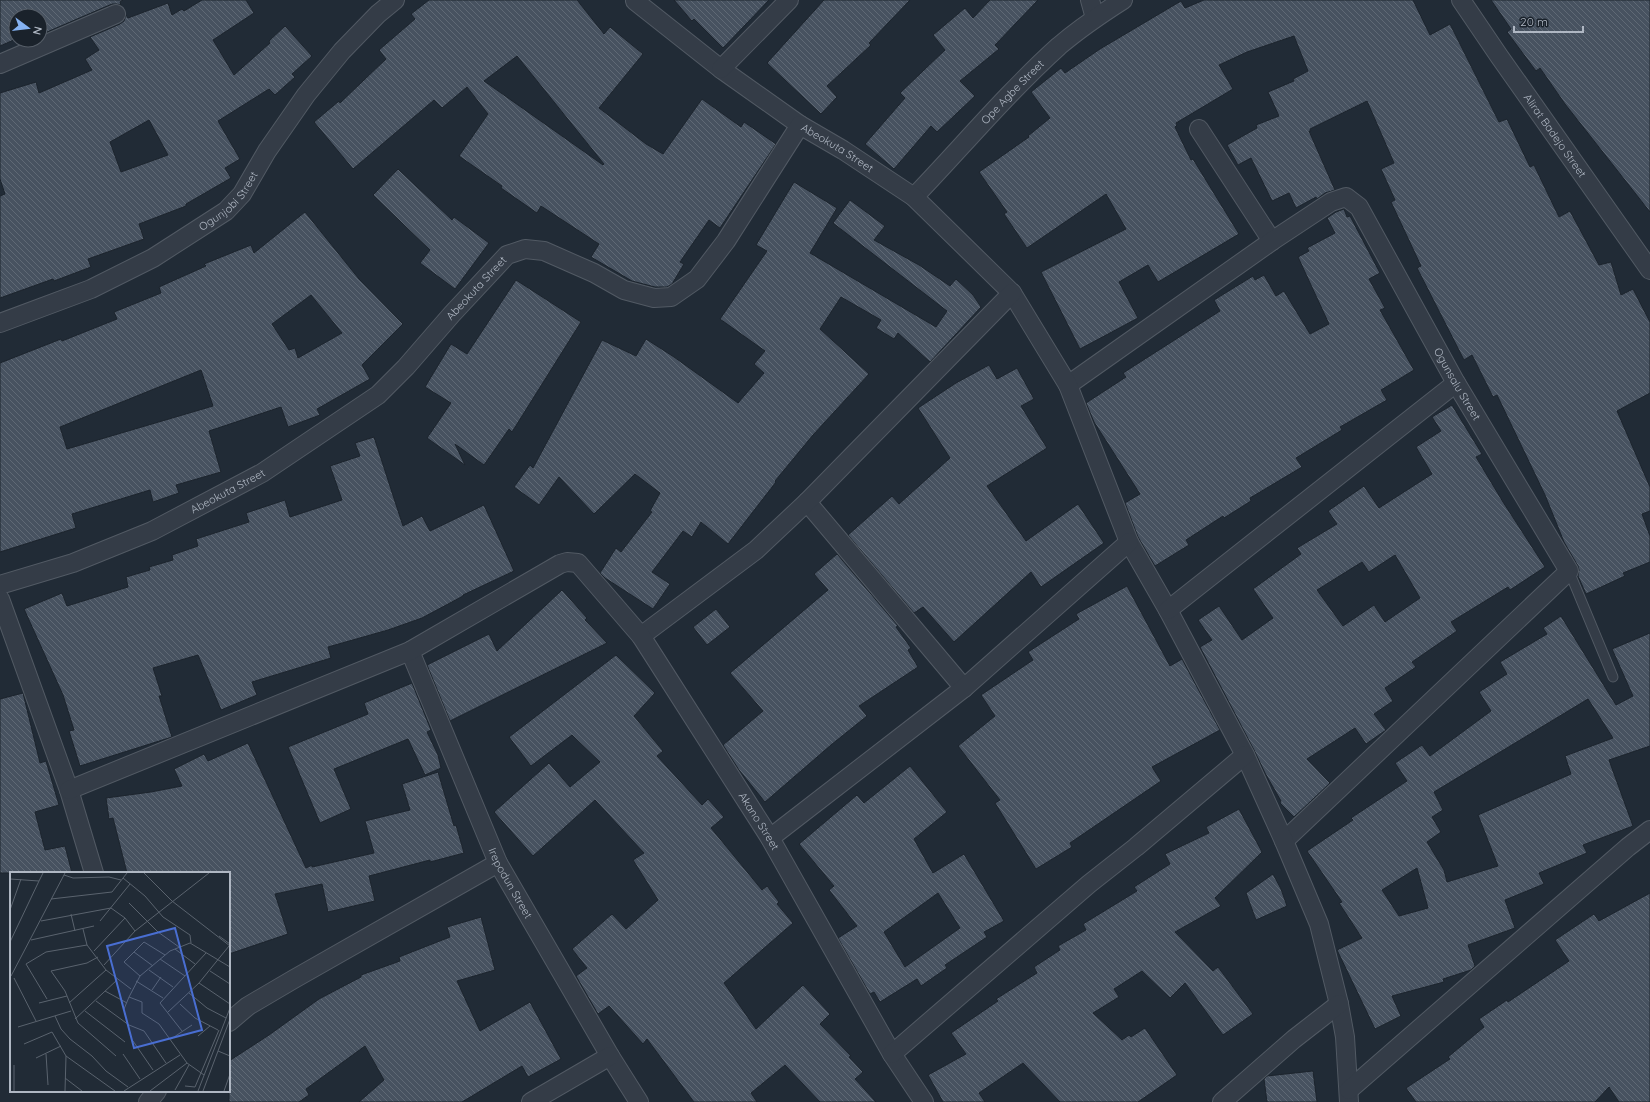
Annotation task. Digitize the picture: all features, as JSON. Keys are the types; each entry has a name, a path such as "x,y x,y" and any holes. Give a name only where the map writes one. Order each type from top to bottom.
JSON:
{"street":[{"name":"Ogunjobi Street","path":"0,323 91,289 153,258 226,211 242,194 267,151 306,94 342,51 378,14 395,0"},
{"path":"721,69 789,0"},
{"path":"1090,0 1096,18"},
{"name":"Ope Agbe Street","path":"914,197 1032,73 1060,46 1096,18 1123,0"},
{"name":"Alirat Badejo Street","path":"1461,0 1650,270"},
{"path":"635,2 721,69 800,126"},
{"path":"0,64 116,14"},
{"name":"Abeokuta Street","path":"0,585 73,562 152,531 262,474 378,395 406,368 452,314 507,255 525,249 544,251 594,273 624,290 654,298 671,297 697,279 726,241 800,126 843,150 914,197 1012,293 1068,385 1129,542 1168,610 1245,756 1284,841 1319,924 1339,1004 1345,1037 1349,1096"},
{"path":"1068,385 1272,241 1199,129"},
{"name":"Ogunsalu Street","path":"1272,241 1331,202 1346,197 1359,207 1456,383 1569,571"},
{"path":"641,636 756,550 807,502 1012,293"},
{"path":"1168,610 1456,383"},
{"path":"807,502 964,688"},
{"path":"770,838 964,688 1129,542"},
{"name":"Akano Street","path":"410,651 560,564 567,562 578,563 641,636 770,838 892,1054 924,1102"},
{"path":"1284,841 1569,571"},
{"path":"0,599 69,790 94,872"},
{"path":"69,790 410,651"},
{"name":"Irepodun Street","path":"410,651 498,863 610,1056 639,1102"},
{"path":"892,1054 1089,884 1136,847 1245,756"},
{"path":"1349,1096 1628,847 1650,830"},
{"path":"230,1021 248,1006 498,863"},
{"path":"1222,1102 1294,1039 1339,1004"},
{"path":"531,1102 610,1056"},
{"path":"148,1102 156,1092"}],"lane":[{"path":"1569,571 1613,677"}],"building":[{"path":"0,0 123,0 120,2 121,5 112,4 48,32 48,8 8,8 8,42 0,46"},
{"path":"202,0 246,0 254,13 213,40 234,75 270,43 269,41 285,26 312,56 292,74 295,77 275,95 269,89 218,121 240,159 225,168 231,178 186,204 186,206 139,224 144,239 88,259 91,267 54,281 53,279 0,298 0,196 5,194 0,179 0,93 36,82 39,93 92,70 85,59 99,50 90,37 120,24 124,21 126,15 128,18 168,3 172,15 182,9 184,11","holes":["149,120 168,155 121,172 110,142"]},
{"path":"429,0 577,0 604,34 610,27 643,54 599,108 646,144 663,154 702,99 741,127 744,122 776,144 720,228 709,220 680,262 684,264 672,284 667,287 655,287 632,281 591,257 599,244 541,206 537,213 459,156 488,114 467,87 442,108 434,100 353,169 314,122 339,101 340,103 386,59 379,50 415,19 411,14","holes":["517,56 604,164 603,165 484,81"]},
{"path":"674,0 769,0 723,48 694,19 692,21"},
{"path":"824,0 910,0 869,43 871,45 827,86 837,97 821,114 767,63"},
{"path":"990,0 1038,0 995,45 999,49 960,81 975,96 937,132 931,126 894,169 865,144 905,98 900,93 945,50 933,35 965,8 973,18"},
{"path":"1204,0 1413,0 1430,35 1450,24 1499,122 1507,119 1530,167 1534,165 1559,217 1570,211 1599,265 1611,262 1621,295 1633,289 1650,322 1650,393 1617,411 1650,487 1650,511 1642,514 1650,536 1650,562 1623,573 1625,576 1586,594 1578,576 1578,566 1564,542 1545,495 1497,395 1493,397 1472,355 1464,360 1417,268 1421,266 1391,202 1395,200 1381,169 1394,163 1367,101 1310,129 1311,131 1309,131 1335,190 1325,193 1317,199 1316,197 1296,208 1289,193 1272,201 1251,158 1238,165 1227,145 1257,128 1256,125 1279,116 1268,92 1294,81 1293,79 1308,71 1294,36 1247,52 1219,65 1233,89 1176,123 1177,125 1175,127 1191,160 1193,159 1239,234 1158,282 1148,265 1119,282 1138,318 1080,349 1041,272 1126,229 1106,194 1027,248 1004,214 1007,212 979,172 1029,137 1028,136 1050,118 1031,92 1061,68 1065,73 1100,49 1181,1 1185,8"},
{"path":"1491,0 1650,0 1650,212 1565,104 1540,68 1536,71 1507,32 1511,29"},
{"path":"398,169 452,220 454,217 489,243 455,289 420,263 430,250 373,195"},
{"path":"794,182 837,208 810,253 936,327 947,311 833,223 850,200 885,226 874,240 919,265 950,286 956,279 973,295 981,307 930,362 898,333 894,339 876,328 881,320 841,297 820,329 869,374 813,435 775,481 776,482 728,544 701,522 692,537 683,531 652,572 670,584 653,609 605,578 600,573 616,548 621,552 652,512 650,511 660,493 635,474 594,514 559,477 539,505 514,487 530,465 533,468 602,340 636,356 646,339 674,357 738,403 764,373 754,364 765,351 720,319 767,251 756,245"},
{"path":"1344,209 1347,217 1350,216 1380,273 1369,279 1385,308 1380,310 1414,370 1381,390 1387,400 1340,427 1342,430 1296,458 1302,467 1250,498 1251,501 1224,518 1223,516 1186,540 1189,545 1155,566 1138,537 1125,503 1140,494 1094,422 1086,403 1126,377 1123,373 1220,311 1214,300 1253,276 1255,280 1264,275 1276,296 1284,291 1310,334 1329,324 1298,257 1309,251 1307,248 1335,233 1327,218"},
{"path":"305,212 359,279 403,324 362,365 370,379 317,409 320,415 288,427 281,407 209,431 221,472 176,485 179,493 153,502 150,490 72,514 76,528 0,552 0,363 61,339 62,341 117,319 114,312 161,293 159,287 206,266 204,264 251,245 254,253","holes":["311,295 342,333 298,358 295,348 289,350 272,324","201,370 213,406 67,449 60,427"]},
{"path":"516,280 581,322 512,432 509,429 484,465 455,444 465,465 427,438 451,403 425,387 451,344 467,354"},
{"path":"989,365 997,379 1017,368 1034,399 1021,406 1047,448 987,486 1026,541 1078,504 1104,543 1041,587 1031,572 954,642 923,607 914,613 848,535 892,496 899,504 950,458 918,408 956,383"},
{"path":"1452,405 1482,454 1476,457 1545,567 1510,590 1508,587 1451,622 1457,631 1412,662 1416,667 1385,688 1393,701 1374,714 1386,730 1366,744 1355,728 1307,759 1330,783 1294,817 1280,803 1281,801 1200,647 1212,640 1198,620 1219,606 1242,640 1273,618 1253,589 1301,554 1297,548 1337,524 1328,511 1364,486 1379,508 1432,474 1416,447 1441,431 1432,417","holes":["1395,555 1420,598 1385,622 1374,605 1343,626 1317,590 1362,562 1369,572"]},
{"path":"374,437 403,526 422,516 430,531 484,505 514,571 463,595 422,618 388,630 328,647 331,658 252,682 257,695 221,710 198,655 153,668 162,696 159,696 172,737 80,766 69,731 74,730 63,695 24,609 62,593 67,606 128,587 126,577 150,570 149,567 173,560 172,555 198,546 196,539 249,522 246,513 285,500 290,517 342,500 330,466 360,456 355,443"},
{"path":"837,554 898,626 896,627 911,648 908,650 918,667 859,706 867,716 765,802 739,770 723,745 763,711 730,673 828,590 814,574"},
{"path":"1127,586 1170,666 1182,659 1220,730 1152,767 1161,781 1070,843 1072,847 1036,869 995,803 1000,800 958,746 995,716 981,695 1033,660 1028,652 1079,619 1076,614"},
{"path":"562,590 587,618 585,620 607,643 450,721 427,665 489,634 497,651"},
{"path":"716,609 730,627 707,645 693,627"},
{"path":"1561,616 1616,705 1633,696 1612,649 1650,633 1650,746 1609,760 1633,826 1583,845 1587,853 1539,873 1544,884 1505,900 1515,928 1468,945 1475,966 1471,970 1443,979 1444,982 1392,996 1401,1016 1375,1029 1337,950 1362,938 1339,903 1342,902 1307,851 1353,820 1351,818 1407,781 1395,763 1422,745 1430,756 1491,711 1479,692 1507,674 1500,662 1547,634 1543,628","holes":["1588,699 1613,738 1565,756 1571,774 1478,815 1498,866 1447,882 1444,870 1427,842 1441,832 1432,817 1443,810 1434,792","1417,868 1428,908 1399,916 1382,890"]},
{"path":"616,655 655,693 634,716 663,751 657,756 702,805 708,799 724,817 711,828 762,890 767,886 779,902 777,904 793,923 724,983 756,1029 803,985 830,1014 820,1024 851,1056 849,1057 863,1072 855,1079 876,1102 820,1102 785,1065 751,1093 757,1102 694,1102 647,1039 643,1044 609,1006 598,1014 576,976 587,968 572,949 612,914 626,929 658,900 633,860 644,853 595,800 533,856 494,812 549,763 570,787 600,762 572,735 531,766 509,737"},
{"path":"412,683 431,730 427,732 438,755 441,768 425,775 408,739 334,769 351,809 320,823 288,747 368,714 364,703"},
{"path":"23,693 40,763 46,761 59,805 35,812 45,850 65,846 72,872 0,873 0,699"},
{"path":"248,743 306,868 312,865 312,867 374,853 365,821 410,810 402,784 438,772 454,826 456,825 464,853 369,876 375,901 328,912 322,884 275,894 288,934 230,954 230,872 127,872 113,818 109,819 106,798 182,786 174,769 204,754 208,761"},
{"path":"910,766 947,812 914,839 933,873 964,854 1004,921 984,932 987,937 945,965 947,968 921,986 917,979 880,1002 874,992 870,994 838,938 857,926 829,890 834,886 799,844 857,795 864,803","holes":["938,893 960,928 905,967 884,932"]},
{"path":"1239,809 1262,852 1215,898 1221,906 1175,932 1213,971 1218,967 1253,1014 1223,1035 1185,983 1170,998 1142,971 1114,989 1119,997 1093,1013 1122,1040 1129,1035 1131,1037 1145,1028 1177,1075 1138,1102 1060,1102 1023,1063 979,1093 985,1102 943,1102 928,1075 966,1054 951,1033 998,1001 996,999 1037,973 1034,967 1060,950 1058,946 1086,930 1083,924 1137,891 1134,887 1170,864 1165,854 1209,833 1206,827"},
{"path":"1273,874 1281,889 1287,906 1256,920 1246,893"},
{"path":"1650,893 1650,1102 1619,1102 1609,1087 1595,1102 1416,1102 1406,1088 1450,1059 1448,1057 1484,1027 1479,1019 1507,1000 1508,1002 1569,961 1555,940 1594,914 1599,921"},
{"path":"481,917 495,970 457,981 480,1031 530,1002 561,1059 528,1077 522,1066 462,1102 359,1102 384,1080 365,1046 306,1089 309,1095 299,1102 229,1102 230,1060 269,1035 319,999 361,977 361,975 400,961 399,957 450,937 447,927"},
{"path":"1313,1071 1317,1102 1267,1102 1264,1079 1267,1076"}]}
